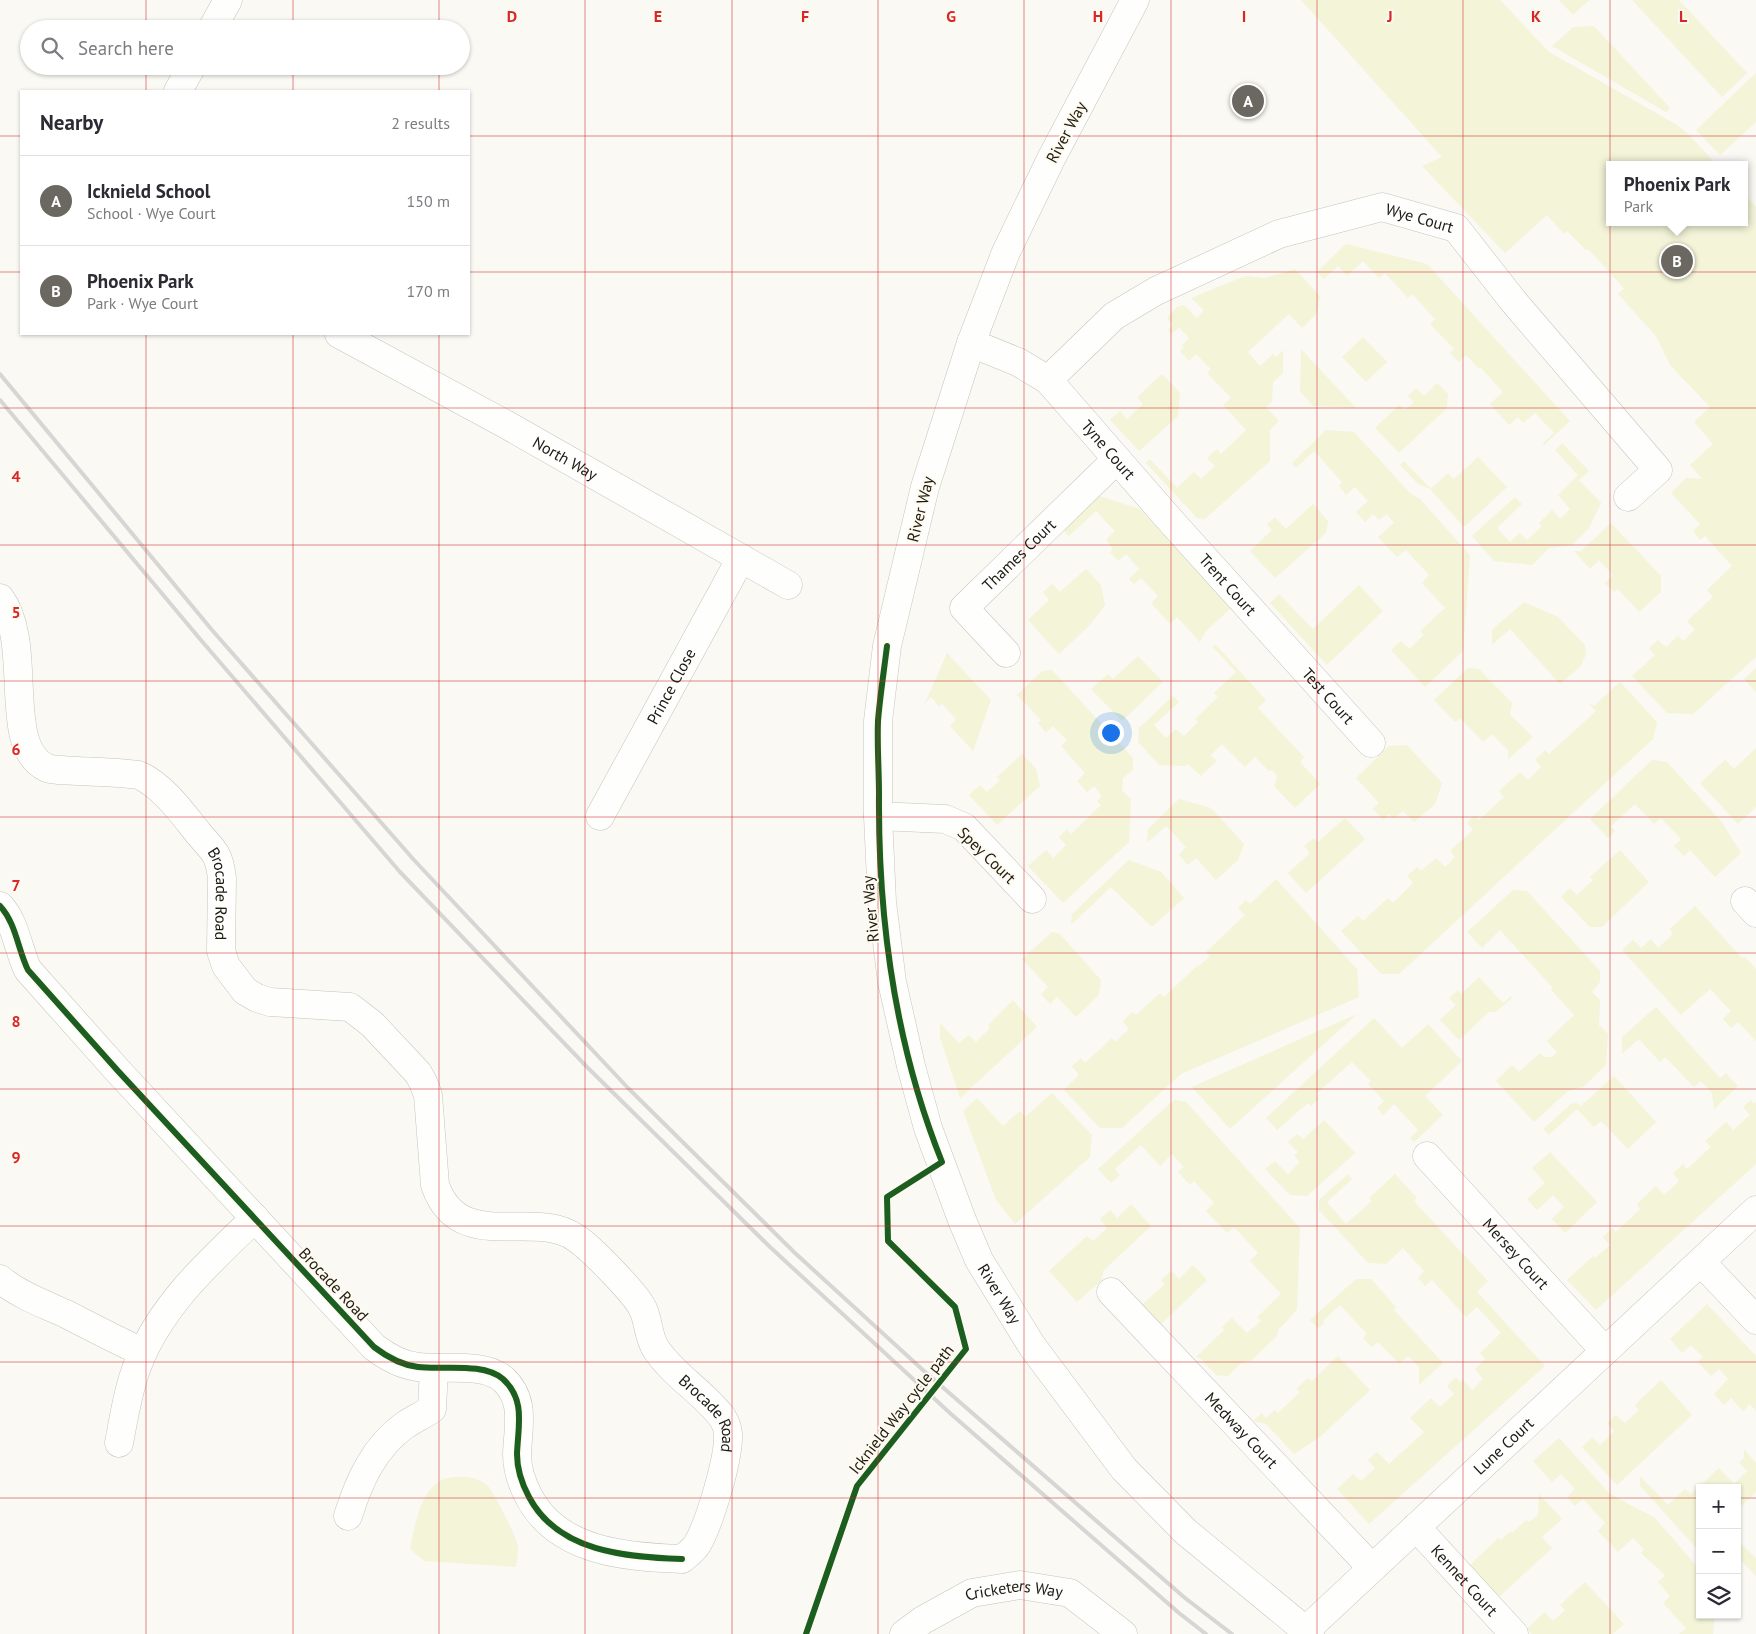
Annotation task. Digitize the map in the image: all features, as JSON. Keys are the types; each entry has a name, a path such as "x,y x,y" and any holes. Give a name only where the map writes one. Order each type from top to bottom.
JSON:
{"street":[{"path":"217,20 228,0"},
{"name":"River Way","path":"1135,0 1052,157 1010,244 971,342 925,487 887,646 878,722 878,816 882,902 892,982 911,1066 928,1128 979,1260 1032,1346 1124,1469 1186,1532 1308,1632"},
{"path":"179,90 187,75"},
{"name":"Wye Court","path":"1048,380 1114,316 1156,291 1279,234 1382,207 1456,228 1514,302 1658,470 1628,497"},
{"name":"North Way","path":"341,335 515,430 788,585"},
{"name":"Tyne Court","path":"971,342 1018,362 1048,380 1169,519"},
{"name":"Thames Court","path":"1006,653 964,608 1117,459"},
{"name":"Trent Court","path":"1169,519 1286,648"},
{"name":"Prince Close","path":"600,816 741,558"},
{"name":"Brocade Road","path":"0,598 5,604 11,621 14,639 13,726 17,740 24,751 34,761 48,768 139,775 149,779 183,814 216,855 222,878 221,950 226,966 245,991 257,998 270,1002 350,1007 372,1024 418,1073 428,1095 435,1185 439,1198 446,1206 460,1218 492,1227 541,1228 566,1232 577,1238 592,1252 636,1299 644,1310 650,1335 656,1348 665,1360 721,1416 728,1432 725,1459 713,1504 697,1545 682,1559 636,1556 597,1549 581,1543 552,1526 542,1517 531,1502 518,1470 517,1455 520,1412 513,1391 492,1372 480,1369 416,1367 386,1356 374,1347 118,1071 28,970 22,958 12,923 0,906"},
{"name":"Test Court","path":"1286,648 1371,743"},
{"name":"Spey Court","path":"878,816 944,819 964,827 1032,899"},
{"name":"Mersey Court","path":"1427,1156 1605,1351"},
{"name":"Lune Court","path":"1308,1632 1372,1568 1756,1210"},
{"path":"119,1443 128,1395 138,1365 162,1321 182,1292 198,1274 255,1218"},
{"path":"1701,1262 1756,1320"},
{"path":"0,1280 8,1286 109,1337 144,1352"},
{"name":"Medway Court","path":"1111,1292 1372,1568"},
{"path":"348,1516 360,1482 380,1448 406,1425 432,1409 434,1368"},
{"name":"Kennet Court","path":"1416,1527 1514,1634"},
{"name":"Cricketers Way","path":"904,1634 922,1620 972,1593 1020,1585 1070,1593 1123,1634"}],"green space":[{"path":"1301,0 1500,0 1549,52 1677,125 1713,161 1606,161 1606,226 1748,226 1748,198 1756,207 1756,657 1693,714 1667,713 1632,676 1655,655 1649,648 1658,640 1666,647 1678,636 1683,641 1695,630 1687,621 1713,597 1707,590 1732,566 1705,536 1700,540 1693,531 1700,524 1671,493 1686,478 1702,479 1690,465 1713,444 1694,422 1710,407 1670,365 1656,336 1618,294 1624,288 1588,249 1586,250 1567,231 1564,234 1547,215 1505,253 1422,166 1442,157"},
{"path":"1559,0 1589,0 1573,15"},
{"path":"1632,0 1679,0 1747,73 1722,97"},
{"path":"1594,26 1670,108 1666,112 1552,46 1573,27"},
{"path":"1756,73 1756,122 1720,155 1696,130"},
{"path":"1346,244 1427,264 1570,421 1544,445 1543,443 1554,433 1535,413 1523,423 1518,417 1509,425 1490,404 1503,392 1466,355 1459,362 1450,353 1454,349 1430,324 1435,319 1412,294 1408,298 1385,273 1379,278 1363,261 1347,276 1338,266 1324,279 1317,272"},
{"path":"1295,269 1320,296 1317,313 1302,328 1289,314 1248,352 1260,366 1273,354 1276,357 1283,350 1283,373 1273,382 1272,401 1266,407 1279,421 1270,430 1270,461 1205,519 1197,518 1146,463 1150,459 1177,488 1194,472 1201,479 1215,466 1207,458 1217,449 1221,454 1246,430 1223,405 1231,398 1207,373 1211,369 1196,354 1189,361 1180,351 1184,347 1182,345 1189,338 1179,327 1172,334 1168,330 1173,325 1167,318 1177,307 1184,305 1197,318 1204,310 1191,298 1245,276 1265,278"},
{"path":"1363,337 1387,362 1366,382 1342,357"},
{"path":"1301,349 1356,408 1313,406 1300,391"},
{"path":"1162,374 1180,393 1178,416 1139,451 1110,420 1120,411 1127,419 1143,404 1137,397"},
{"path":"1437,383 1448,394 1447,408 1399,453 1375,428 1399,405 1405,410 1414,402 1408,396 1416,388 1424,396"},
{"path":"1326,430 1354,432 1410,493 1420,499 1470,555 1463,651 1425,687 1391,650 1401,641 1409,649 1424,635 1420,631 1445,608 1422,583 1429,575 1406,550 1397,557 1378,537 1394,523 1387,514 1379,520 1373,514 1365,522 1356,512 1368,501 1355,487 1346,495 1339,486 1342,482 1314,451 1296,468 1292,463"},
{"path":"1562,443 1589,471 1579,480 1601,503 1589,528 1572,545 1549,548 1532,565 1494,561 1472,536 1515,497 1522,504 1497,528 1510,542 1520,533 1527,540 1542,526 1539,523 1552,510 1560,519 1570,509 1558,495 1578,475 1555,450"},
{"path":"1478,457 1507,487 1464,527 1430,489 1418,484 1400,465 1404,461 1431,489 1448,473 1454,479"},
{"path":"1099,496 1140,509 1231,608 1205,632 1200,642 1177,617 1170,624 1151,603 1158,596 1141,578 1134,584 1129,579 1139,569 1126,554 1118,561 1110,552 1113,549 1106,540 1115,531 1096,511 1069,536 1063,530"},
{"path":"1313,504 1328,521 1326,533 1275,578 1250,551 1272,530 1267,524 1275,517 1286,529"},
{"path":"1611,523 1661,576 1661,592 1639,612 1618,589 1614,592 1605,583 1613,575 1599,560 1590,569 1574,551 1581,551"},
{"path":"1086,569 1101,585 1105,605 1090,625 1059,654 1028,620 1049,600 1043,592 1052,584 1060,592"},
{"path":"1359,585 1383,611 1327,665 1270,603 1279,594 1313,629"},
{"path":"1524,602 1558,617 1585,645 1586,654 1581,666 1560,684 1510,629 1492,645 1492,630"},
{"path":"1215,644 1266,700 1258,708 1304,757 1300,762 1320,784 1295,808 1274,786 1277,775 1273,771 1269,771 1255,757 1245,767 1222,744 1211,755 1217,761 1201,776 1188,764 1186,766 1159,765 1138,742 1139,728 1173,696 1179,702 1154,725 1166,738 1176,729 1184,736 1198,722 1195,719 1218,697 1214,693 1236,672 1213,647"},
{"path":"947,653 991,700 973,751 950,726 956,719 942,704 939,706 931,697 925,703"},
{"path":"1138,656 1163,682 1122,721 1091,689 1108,674 1113,679"},
{"path":"1468,668 1479,669 1512,703 1510,715 1533,737 1508,759 1508,750 1492,734 1483,742 1460,718 1455,722 1434,700"},
{"path":"1756,668 1756,692 1744,679"},
{"path":"1052,670 1133,758 1133,770 1123,778 1122,791 1131,799 1129,842 1063,903 1028,866 1046,850 1053,858 1066,845 1059,837 1067,829 1071,834 1101,805 1097,801 1102,796 1094,786 1087,792 1077,781 1085,773 1061,746 1067,740 1053,726 1046,733 1038,723 1041,720 1017,695 1042,671"},
{"path":"1620,682 1657,722 1653,739 1399,974 1381,974 1341,931 1358,916 1363,921 1388,898 1393,903 1413,883 1407,876 1417,867 1421,871 1436,858 1445,867 1455,857 1450,851 1473,830 1467,823 1475,815 1479,820 1504,797 1499,791 1520,772 1528,780 1541,767 1535,760 1545,750 1549,754 1596,711 1589,704 1594,706"},
{"path":"1407,745 1442,783 1435,804 1414,822 1403,811 1394,819 1389,814 1383,820 1373,809 1379,803 1356,778 1389,746"},
{"path":"1756,748 1756,807 1738,824 1700,783 1725,760 1734,769"},
{"path":"1022,754 1036,769 1040,786 997,825 969,795 980,785 987,792 1000,780 997,777"},
{"path":"1652,760 1667,762 1721,821 1741,853 1715,877 1690,850 1684,856 1674,846 1681,839 1661,818 1654,824 1635,804 1611,826 1615,831 1608,838 1590,819"},
{"path":"1179,799 1211,808 1244,844 1238,860 1216,880 1196,858 1188,865 1179,855 1186,847 1166,826 1147,843 1148,829"},
{"path":"1345,818 1365,839 1306,893 1288,873 1310,853 1304,846 1314,838 1318,842"},
{"path":"1620,850 1649,882 1602,927 1590,927 1561,897 1570,888 1577,895 1593,880 1590,877"},
{"path":"1129,860 1161,872 1184,898 1152,927 1111,887 1071,925 1072,914"},
{"path":"1276,879 1357,969 1359,997 1181,1074 1122,1128 1100,1128 1064,1090 1079,1075 1072,1066 1081,1058 1085,1063 1112,1038 1115,1042 1129,1029 1123,1021 1132,1012 1136,1015 1160,993 1164,997 1210,956 1206,952 1245,915 1238,908 1246,900 1250,904"},
{"path":"1513,890 1527,891 1600,971 1600,982 1592,992 1600,1000 1599,1025 1608,1034 1606,1065 1583,1087 1568,1091 1534,1122 1496,1081 1512,1065 1519,1072 1540,1053 1544,1057 1552,1057 1557,1052 1547,1041 1574,1015 1551,990 1553,988 1500,930 1482,948 1467,932"},
{"path":"1695,906 1742,958 1745,957 1756,969 1756,1041 1738,1022 1731,1028 1723,1019 1731,1011 1710,989 1681,1015 1622,950 1633,940 1641,948 1651,939 1658,948 1673,934 1670,929"},
{"path":"1052,932 1060,934 1101,980 1099,995 1076,1017 1057,997 1050,1004 1041,994 1048,987 1022,959"},
{"path":"1479,977 1503,1003 1511,996 1512,998 1496,1012 1489,1012 1459,1040 1440,1020 1456,1005 1449,998 1458,990 1461,994"},
{"path":"1013,1000 1037,1027 960,1098 940,1037 940,1023 959,1043 969,1035 976,1042 990,1028 988,1025"},
{"path":"1656,1007 1720,1078 1726,1073 1738,1086 1714,1109 1712,1093 1701,1081 1694,1087 1665,1057 1660,1062 1639,1039 1622,1054 1622,1037"},
{"path":"1357,1014 1230,1129 1192,1087"},
{"path":"1374,1018 1402,1048 1428,1024 1462,1061 1425,1096 1443,1115 1414,1142 1410,1138 1418,1130 1394,1104 1383,1115 1377,1108 1384,1101 1368,1084 1371,1081 1352,1062 1316,1094 1319,1098 1311,1106 1308,1103 1277,1130 1266,1118"},
{"path":"1614,1076 1656,1122 1628,1149 1601,1121 1594,1127 1577,1109 1549,1135 1543,1129 1571,1104 1577,1103 1581,1106"},
{"path":"1052,1093 1092,1135 1090,1157 1015,1224 996,1200 963,1111 977,1098 1003,1126 1020,1111 1025,1117"},
{"path":"1174,1100 1186,1102 1300,1228 1297,1310 1279,1329 1276,1337 1252,1360 1241,1363 1228,1376 1216,1375 1200,1358 1196,1357 1224,1330 1222,1327 1232,1318 1247,1333 1261,1321 1257,1317 1281,1294 1250,1261 1258,1253 1234,1227 1227,1233 1206,1211 1214,1203 1194,1181 1190,1185 1178,1172 1184,1167 1172,1154 1160,1166 1141,1145 1115,1169 1120,1175 1111,1183 1098,1169"},
{"path":"1751,1100 1754,1104 1756,1102 1756,1164 1596,1310 1567,1280 1593,1256 1595,1258 1610,1245 1603,1237 1612,1228 1616,1232 1640,1209 1637,1204 1656,1186 1664,1195 1679,1181 1673,1173 1683,1164 1687,1169 1711,1147 1705,1141 1726,1122 1733,1130 1750,1115 1743,1107"},
{"path":"1324,1120 1355,1153 1307,1196 1290,1195 1265,1169 1275,1161 1288,1174 1300,1162 1294,1155 1298,1152 1288,1142 1297,1134 1303,1139"},
{"path":"1550,1152 1597,1202 1565,1233 1552,1219 1564,1207 1553,1195 1537,1210 1527,1199 1545,1183 1532,1168"},
{"path":"1348,1174 1352,1179 1327,1202 1346,1224 1372,1201 1369,1198 1395,1174 1417,1198 1414,1201 1488,1281 1477,1292 1545,1366 1369,1524 1337,1489 1353,1474 1361,1481 1375,1468 1368,1460 1377,1452 1389,1464 1424,1432 1410,1418 1431,1398 1440,1407 1454,1394 1447,1386 1456,1377 1460,1382 1463,1380 1472,1390 1483,1379 1475,1369 1485,1359 1480,1353 1501,1333 1477,1307 1466,1317 1432,1280 1425,1286 1418,1278 1424,1271 1403,1248 1386,1264 1368,1263 1319,1210 1319,1200"},
{"path":"1131,1204 1151,1226 1103,1271 1102,1280 1077,1302 1049,1271 1087,1236 1093,1241 1107,1228 1100,1219 1110,1210 1117,1218"},
{"path":"1193,1265 1207,1280 1156,1329 1137,1309 1165,1284 1161,1280 1171,1271 1179,1279"},
{"path":"1356,1279 1371,1279 1396,1307 1394,1310 1443,1363 1419,1385 1419,1367 1408,1356 1399,1364 1378,1342 1372,1347 1363,1338 1367,1334 1340,1305 1318,1328 1310,1320"},
{"path":"1707,1304 1756,1356 1756,1411 1750,1404 1743,1411 1731,1398 1724,1405 1714,1394 1728,1379 1719,1369 1711,1376 1698,1362 1703,1357 1691,1345 1682,1353 1670,1339"},
{"path":"1338,1356 1370,1390 1321,1436 1294,1454 1266,1424 1253,1421 1262,1413 1266,1418 1275,1410 1278,1413 1300,1392 1296,1389 1308,1378 1312,1381"},
{"path":"1661,1380 1692,1415 1617,1485 1582,1447 1592,1437 1600,1445 1614,1431 1607,1423 1616,1415 1625,1423 1639,1410 1635,1405"},
{"path":"1559,1438 1610,1494 1655,1518 1696,1565 1696,1619 1714,1619 1713,1634 1679,1634 1686,1628 1663,1603 1670,1596 1658,1582 1665,1575 1641,1553 1644,1549 1633,1538 1618,1552 1598,1531 1605,1523 1583,1499 1575,1506 1567,1497 1575,1489 1561,1474 1552,1482 1533,1461"},
{"path":"1744,1449 1756,1463 1756,1492 1741,1506 1741,1484 1734,1484 1747,1471 1739,1462 1744,1458"},
{"path":"1719,1468 1734,1484 1702,1484"},
{"path":"1640,1476 1668,1505 1685,1489 1691,1494 1696,1489 1696,1548 1640,1486"},
{"path":"459,1477 478,1480 485,1483 491,1490 517,1543 516,1567 424,1561 410,1549 419,1512 427,1493 442,1480"},
{"path":"1539,1494 1562,1519 1542,1537 1552,1548 1499,1597 1470,1565 1498,1538 1501,1540 1526,1520 1529,1522 1538,1515"},
{"path":"1741,1544 1756,1558 1756,1576 1741,1560"},
{"path":"1585,1582 1624,1624 1613,1634 1532,1634 1527,1629 1545,1612 1553,1621 1565,1610 1560,1605"}],"railway":[{"path":"0,374 212,630 414,860 628,1088 795,1253 924,1371 1185,1598 1232,1634"},
{"path":"0,400 200,639 400,872 587,1067 770,1247 951,1414 1179,1613 1206,1634"}],"cycle path":[{"name":"Icknield Way cycle path","path":"806,1634 857,1486 966,1349 955,1307 888,1241 887,1197 942,1162 912,1073 892,981 886,934 879,841 878,721 887,646"},
{"path":"0,906 10,920 28,970 118,1071 374,1347 395,1360 412,1366 485,1370 503,1379 510,1387 518,1405 517,1460 522,1482 529,1497 542,1515 557,1530 595,1548 639,1556 682,1559"}],"place":[{"name":"Icknield School","path":"1248,101"},
{"name":"Phoenix Park","path":"1677,261"}]}
